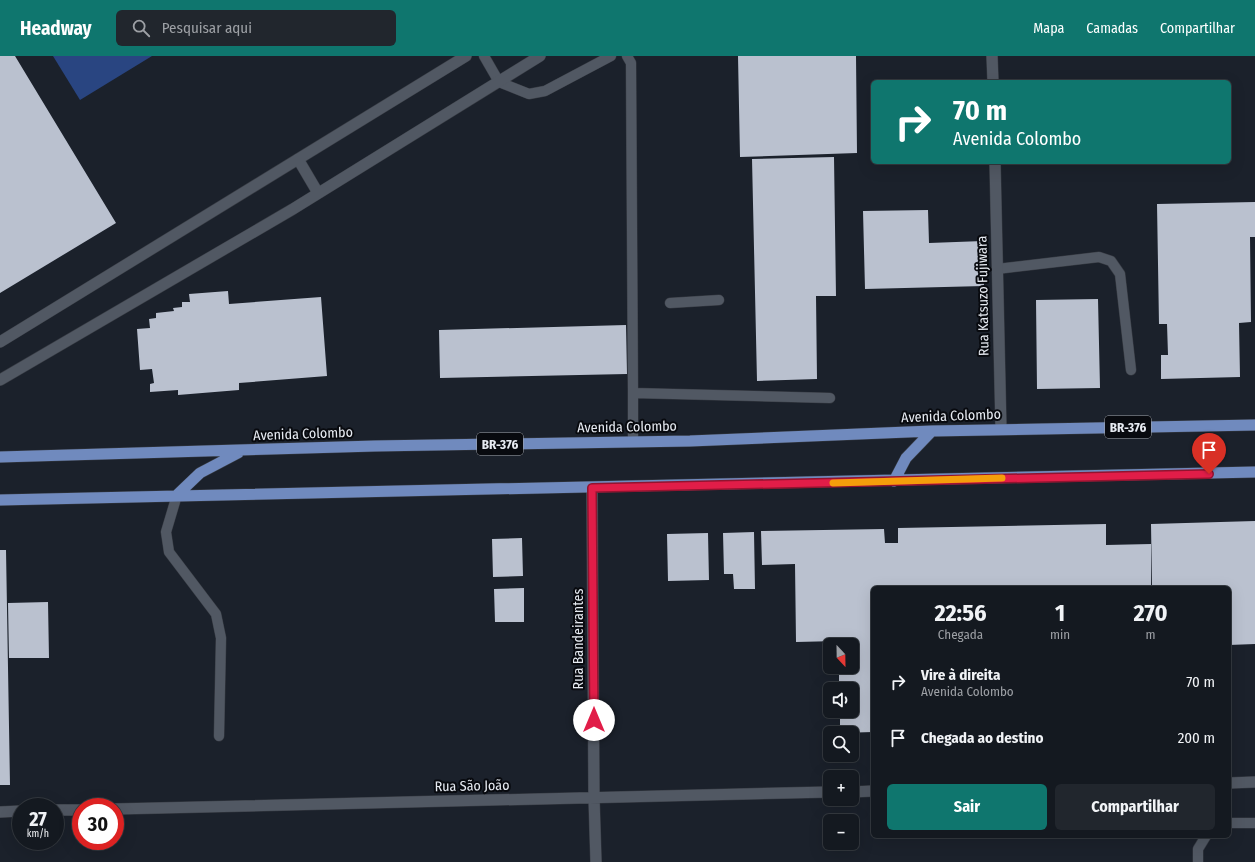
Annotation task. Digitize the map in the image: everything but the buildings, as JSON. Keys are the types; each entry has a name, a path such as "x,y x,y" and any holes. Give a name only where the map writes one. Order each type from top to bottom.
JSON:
{"main road":[{"name":"Avenida Colombo","path":"0,457 383,446 633,442 1001,429 1255,425"},
{"path":"894,481 906,458 932,431"},
{"path":"177,495 200,473 242,451"},
{"path":"0,500 177,495 592,488 1255,472"}],"street":[{"path":"0,342 466,56"},
{"path":"0,380 318,193 540,56"},
{"path":"992,56 993,80"},
{"path":"298,159 318,193"},
{"name":"Rua Katsuzo Fujiwara","path":"995,164 1001,429"},
{"name":"Rua Bandeirantes","path":"592,488 594,798 596,862"},
{"path":"1231,783 1255,782"},
{"path":"859,792 871,791"},
{"name":"Rua São João","path":"124,809 823,792"},
{"path":"0,812 12,811"}],"lane":[{"path":"484,56 499,82 529,94 545,91 611,56"},
{"path":"627,56 632,63 633,442"},
{"path":"997,269 1099,257 1110,261 1120,274 1131,370"},
{"path":"670,302 719,300"},
{"path":"633,393 830,398"},
{"path":"177,495 166,532 169,552 216,614 221,638 219,736"},
{"path":"1231,824 1255,823"},
{"path":"1198,862 1198,849 1205,838"}],"shaded area":[{"path":"53,56 152,56 80,100"}],"slow traffic":[{"path":"833,483 1002,478"}],"route":[{"path":"594,720 592,488 1209,474"}]}
